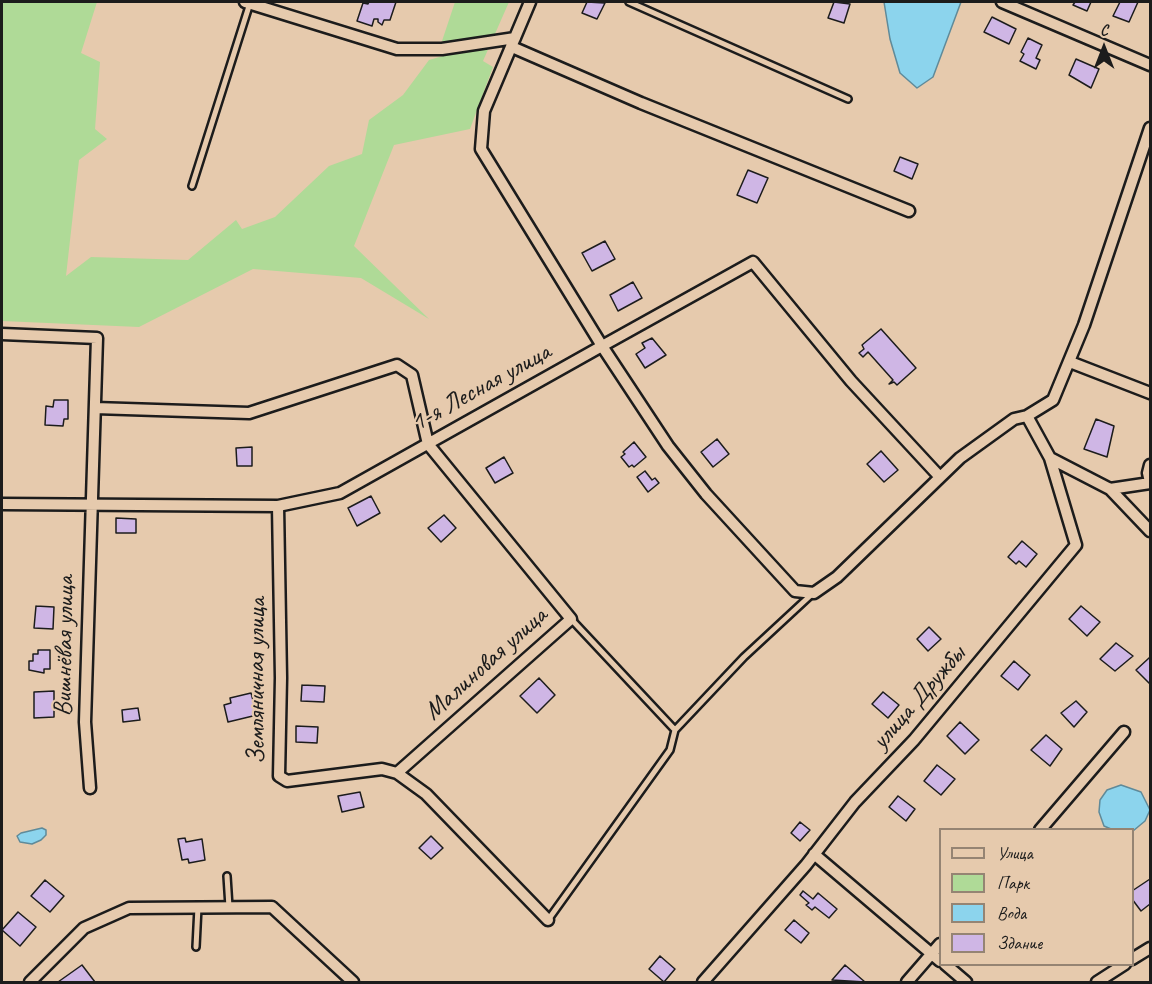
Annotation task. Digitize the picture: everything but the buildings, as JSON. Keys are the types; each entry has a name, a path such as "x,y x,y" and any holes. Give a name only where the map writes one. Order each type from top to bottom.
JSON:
{"street":[{"path":"248,2 397,49 442,49 513,42 641,103 909,211"},
{"path":"530,2 484,111 481,149 602,346 668,446 706,495 795,591 814,593 837,577 960,458 1014,419 1027,416 1053,400 1070,362 1150,128"},
{"path":"1002,2 1150,65"},
{"name":"1-я Лесная улица","path":"2,504 278,506 340,493 753,262 851,381 939,476"},
{"name":"Вишнёвая улица","path":"2,334 97,338 85,722 90,788"},
{"path":"1070,362 1150,393"},
{"path":"94,408 249,413 397,364 412,375 428,444"},
{"name":"улица Дружбы","path":"703,982 814,854 855,802 914,740 1076,545 1050,458 1027,416"},
{"name":"Малиновая улица","path":"397,773 571,619 428,444"},
{"path":"1050,458 1110,489 1150,531"},
{"path":"1110,489 1150,483 1148,473 1150,465"},
{"name":"Земляничная улица","path":"278,506 281,678 279,776 287,781 382,769 397,773"},
{"path":"1042,828 1124,732"},
{"path":"397,773 426,794 548,920"},
{"path":"814,854 936,957 907,982"},
{"path":"30,982 84,928 129,908 272,907 353,982"},
{"path":"1134,958 1150,948"},
{"path":"947,966 966,982"},
{"path":"1097,982 1122,966"}],"lane":[{"path":"192,186 248,2"},
{"path":"629,2 848,99"},
{"path":"548,920 670,750 675,730 744,657 814,593"},
{"path":"571,619 675,730"},
{"path":"226,876 229,907"},
{"path":"196,947 198,907"}],"green space":[{"path":"2,2 97,2 81,53 100,62 95,129 107,139 79,160 66,276 91,257 188,260 236,220 242,229 275,217 329,166 362,154 369,120 403,95 429,60 467,49 442,41 455,2 509,2 483,61 493,67 470,129 394,145 354,246 429,319 361,278 253,269 139,327 2,321"}],"water":[{"path":"884,2 961,2 933,77 917,88 900,73 890,39"},
{"path":"1121,785 1141,792 1150,810 1145,821 1134,830 1134,828 1104,826 1099,812 1100,800 1107,790"},
{"path":"42,828 46,830 46,835 32,844 20,842 17,836 21,833"}]}
